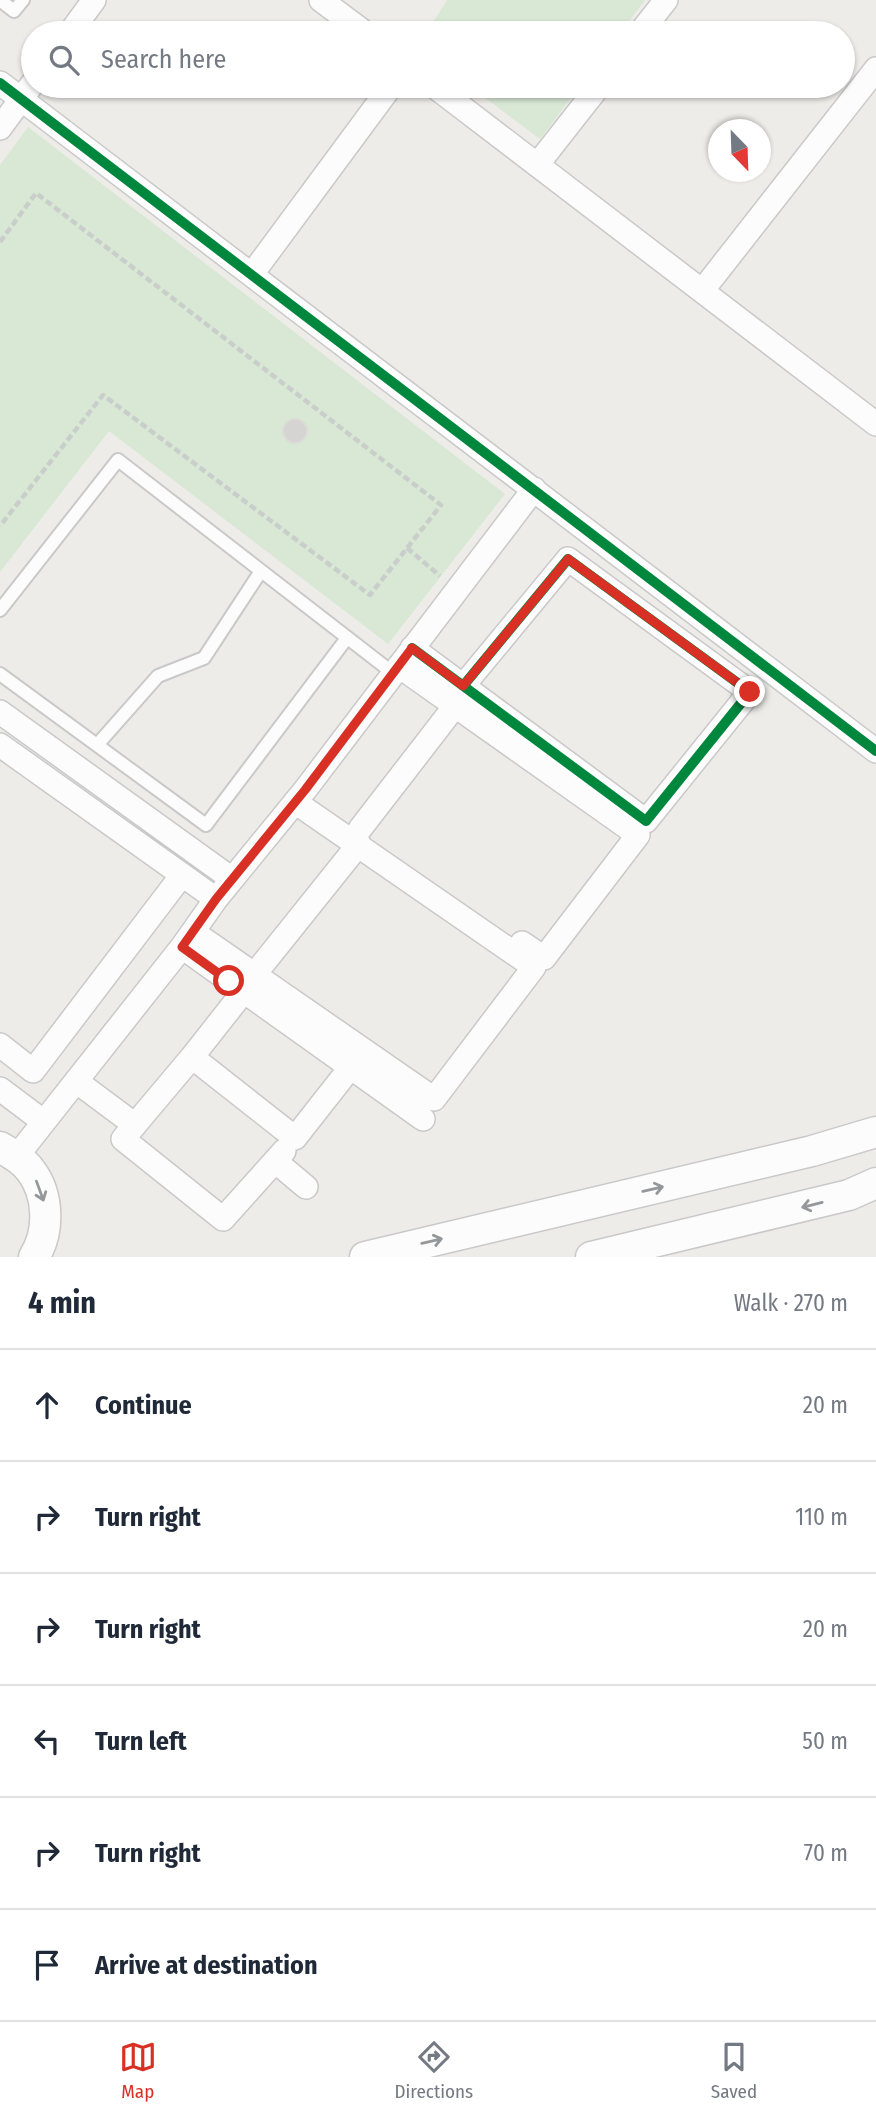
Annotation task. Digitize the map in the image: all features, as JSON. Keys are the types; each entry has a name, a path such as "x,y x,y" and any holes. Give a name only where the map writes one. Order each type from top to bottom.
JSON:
{"street":[{"path":"79,21 94,0"},
{"path":"649,21 666,0"},
{"path":"337,5 353,21"},
{"path":"855,96 876,69"},
{"path":"0,83 21,89"},
{"path":"0,128 22,98"},
{"path":"36,98 253,274 876,751"},
{"path":"253,274 382,98"},
{"path":"450,98 876,424"},
{"path":"537,165 590,98"},
{"path":"702,290 853,98"},
{"path":"41,1255 46,1210 41,1190 32,1172 8,1152 44,1122 216,899 300,796 534,489"},
{"path":"350,1068 295,1138 223,1219 123,1139 192,1057 247,978 356,837 459,696 568,559 750,692 646,821 459,696 401,662"},
{"path":"356,837 544,958 638,835 459,696"},
{"path":"0,712 232,879"},
{"path":"0,745 216,899"},
{"path":"187,939 434,1099 534,967 300,796"},
{"path":"0,1045 33,1071 182,875"},
{"path":"247,978 350,1068 423,1119"},
{"path":"192,1057 295,1138"},
{"path":"76,1081 135,1125"},
{"path":"0,1089 44,1122"},
{"path":"365,1257 812,1152 876,1132"},
{"path":"275,1161 306,1187"},
{"path":"591,1257 849,1195 876,1183"}],"lane":[{"path":"0,0 14,11 23,0"},
{"path":"0,610 118,460 347,638 401,662"},
{"path":"97,745 158,676 204,658 261,571"},
{"path":"0,674 206,825 347,638"}],"path":[{"path":"0,242 36,193 441,505 370,595"},
{"path":"407,548 457,590"}],"green space":[{"path":"447,0 645,0 629,21 434,21"},
{"path":"485,98 571,98 540,139"},
{"path":"28,127 505,494 388,644 109,431 0,572 0,165"}],"building":[{"path":"295,419 306,426 307,431 300,442 295,443 284,436 283,431 290,420"}],"cycle path":[{"path":"0,83 876,751"},
{"path":"412,648 646,821 750,692 568,559 463,686"}],"route":[{"path":"229,981 182,947 216,899 305,790 412,648 463,686 568,559 750,692"}]}
